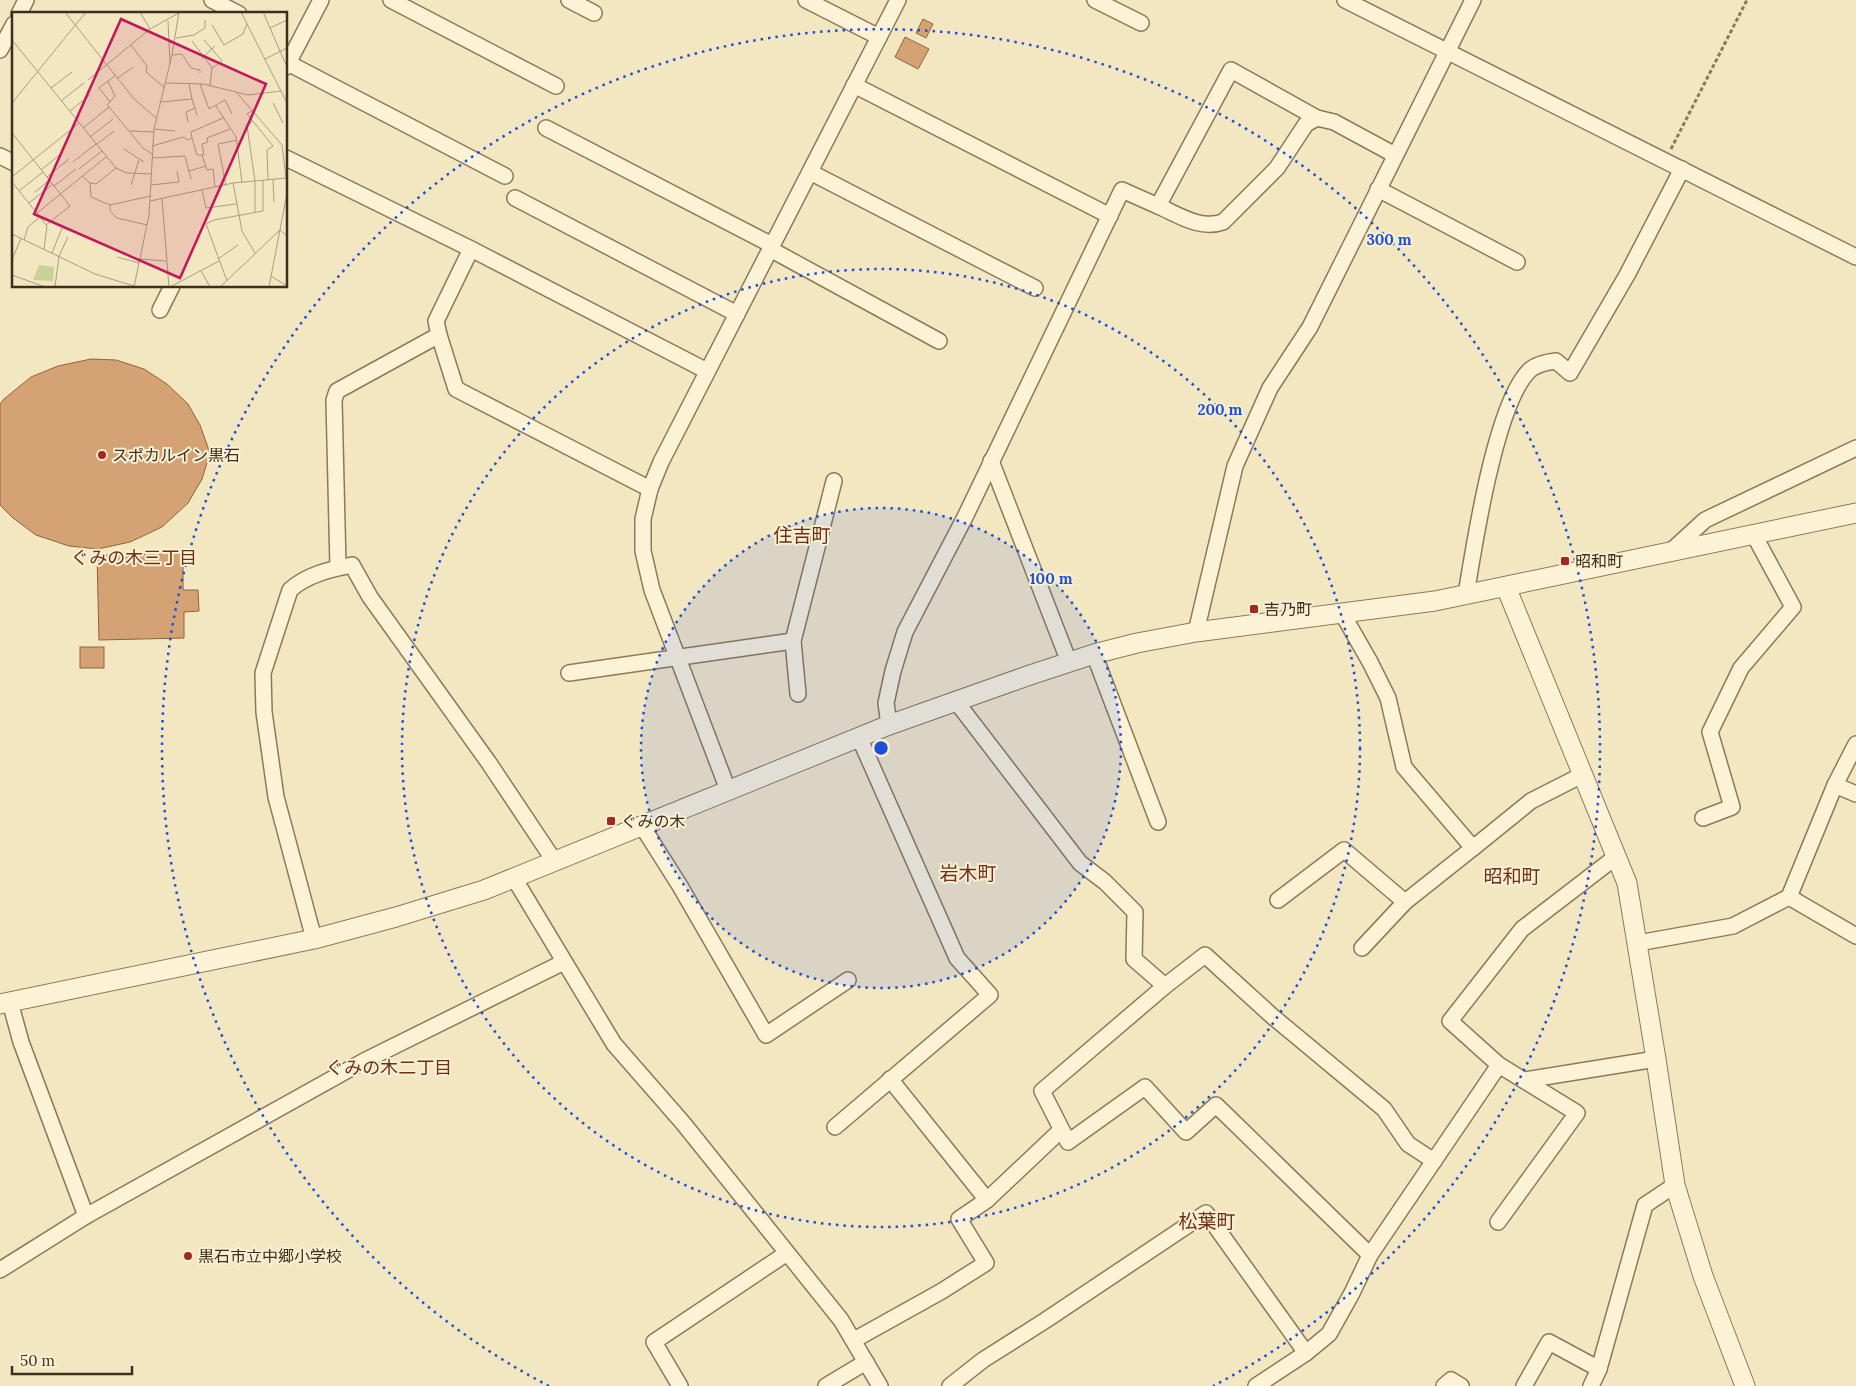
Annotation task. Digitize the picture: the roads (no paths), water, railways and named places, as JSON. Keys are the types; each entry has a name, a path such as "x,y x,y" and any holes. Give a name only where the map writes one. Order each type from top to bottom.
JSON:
{"street":[{"path":"20,12 26,0"},
{"path":"212,0 235,12"},
{"path":"391,0 556,86"},
{"path":"569,0 594,13"},
{"path":"806,0 879,38"},
{"path":"728,790 652,590 643,551 643,520 650,488 661,462 898,0"},
{"path":"1095,0 1140,23"},
{"path":"1345,0 1856,257"},
{"path":"1196,632 1235,466 1270,388 1310,327 1473,0"},
{"path":"288,60 292,41 317,1"},
{"path":"0,50 12,28"},
{"path":"288,66 505,176"},
{"path":"1158,206 1231,70 1317,118 1334,122 1395,155"},
{"path":"854,85 1110,216"},
{"path":"889,725 886,703 893,671 905,632 965,517 1122,190 1200,225 1213,225 1223,222 1277,168 1306,124 1317,118"},
{"path":"546,128 771,247 939,340"},
{"path":"0,156 12,163"},
{"path":"288,159 471,249 707,371"},
{"path":"1466,595 1494,452 1518,385 1531,369 1544,363 1556,361 1570,373 1627,275 1682,169"},
{"path":"810,172 1035,288"},
{"path":"1378,189 1517,262"},
{"path":"515,198 736,314"},
{"path":"471,249 436,321 456,389 650,488"},
{"path":"160,310 171,288"},
{"path":"338,567 334,400 337,391 439,335"},
{"path":"1668,554 1705,520 1797,478 1856,448"},
{"path":"991,461 1069,662"},
{"path":"798,694 793,642 834,481"},
{"path":"86,1216 5,1003 314,939 484,890 889,725 955,700 1094,654 1196,632 1435,601 1668,554 1856,513"},
{"path":"1703,818 1732,807 1710,732 1740,668 1793,606 1754,535"},
{"path":"314,939 276,797 264,712 263,673 290,590 300,580 338,567 352,565 370,597 489,763 555,862"},
{"path":"1506,587 1627,882 1675,1185 1703,1276 1745,1386"},
{"path":"1342,614 1370,662 1388,698 1404,767 1473,848"},
{"path":"569,672 793,642"},
{"path":"1094,654 1158,822"},
{"path":"955,700 1080,863 1105,882 1135,912 1134,959 1164,986"},
{"path":"835,1127 990,995 958,958 859,737"},
{"path":"1638,942 1733,926 1789,897 1835,785 1856,744"},
{"path":"1362,948 1405,902 1531,801 1584,774"},
{"path":"1835,785 1856,794"},
{"path":"642,826 680,886 766,1035 848,980"},
{"path":"1278,900 1344,850 1405,902"},
{"path":"1498,1222 1576,1113 1499,1065 1450,1021 1522,929 1617,856"},
{"path":"514,878 614,1044 684,1123 841,1320 880,1386"},
{"path":"1789,897 1856,936"},
{"path":"1370,1255 1216,1105 1186,1132 1145,1087 1068,1142 1042,1091 1164,986 1205,955 1272,1016 1384,1108 1408,1144 1434,1161"},
{"path":"0,1270 86,1216 364,1061 564,962"},
{"path":"1524,1080 1656,1058"},
{"path":"1256,1386 1306,1353 1329,1334 1352,1293 1370,1255 1499,1065"},
{"path":"890,1079 987,1200"},
{"path":"854,1340 942,1291 986,1262 959,1219 987,1200 1061,1130"},
{"path":"1591,1386 1599,1369 1645,1205 1675,1185"},
{"path":"950,1386 983,1360 1206,1213 1306,1353"},
{"path":"680,1386 654,1342 788,1253"},
{"path":"1524,1386 1549,1342 1599,1369"},
{"path":"826,1386 866,1362"},
{"path":"1444,1386 1451,1380 1461,1386"}],"place":[{"name":"スポカルイン黒石","path":"102,455"},
{"name":"昭和町","path":"1565,561"},
{"name":"吉乃町","path":"1254,609"},
{"name":"ぐみの木","path":"611,821"},
{"name":"黒石市立中郷小学校","path":"188,1256"}],"district":[{"name":"住吉町","path":"802,535"},
{"name":"ぐみの木三丁目","path":"134,557"},
{"name":"岩木町","path":"968,873"},
{"name":"昭和町","path":"1512,876"},
{"name":"ぐみの木二丁目","path":"389,1067"},
{"name":"松葉町","path":"1207,1221"}]}
